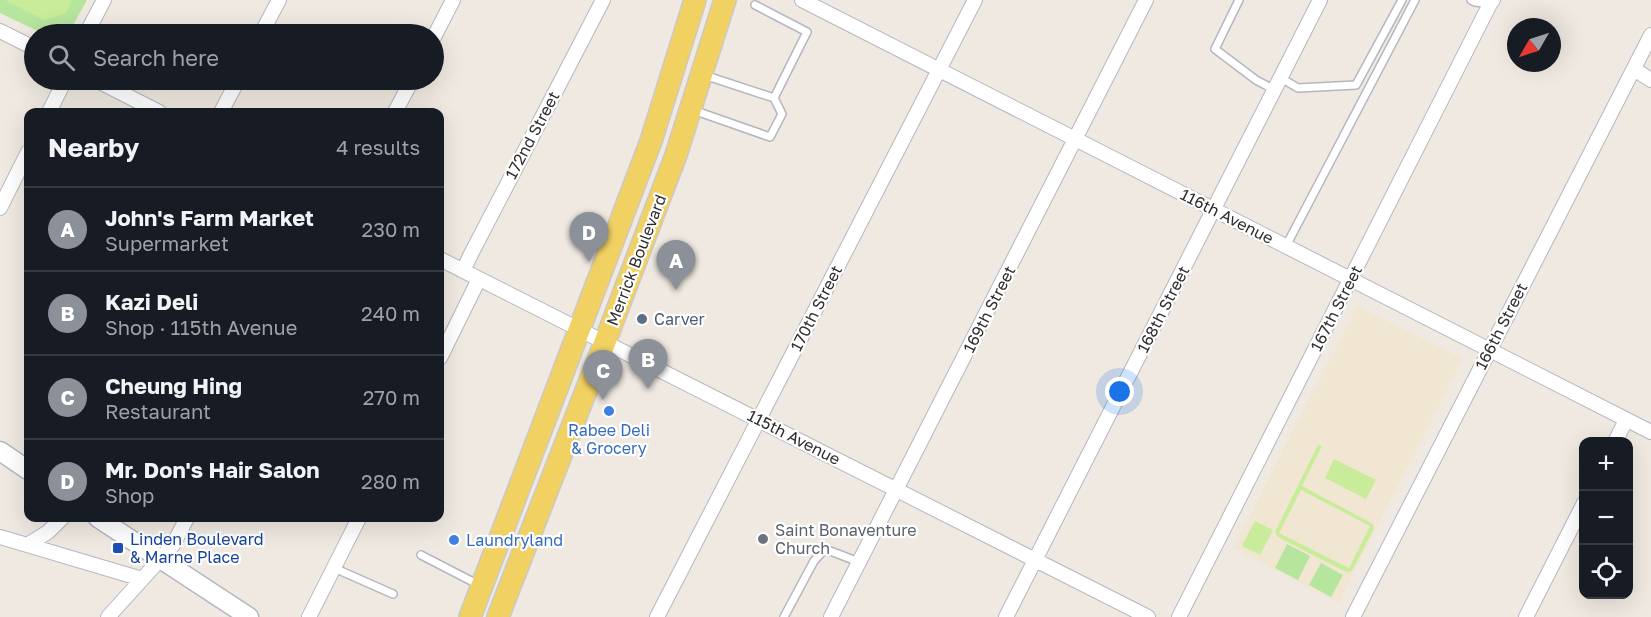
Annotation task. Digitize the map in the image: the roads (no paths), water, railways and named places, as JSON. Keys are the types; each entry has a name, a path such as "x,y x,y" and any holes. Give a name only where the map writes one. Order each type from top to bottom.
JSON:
{"main road":[{"name":"Merrick Boulevard","path":"470,617 652,136 695,0"},
{"name":"Merrick Boulevard","path":"498,617 606,342 680,143 725,0"},
{"path":"652,136 680,143"},
{"path":"0,451 24,467"},
{"path":"104,522 249,617"}],"street":[{"path":"91,24 104,0"},
{"path":"266,24 279,0"},
{"path":"441,24 453,0"},
{"name":"172nd Street","path":"463,271 603,0"},
{"name":"116th Avenue","path":"802,0 1651,432"},
{"name":"170th Street","path":"657,617 975,0"},
{"name":"169th Street","path":"831,617 1146,0"},
{"name":"168th Street","path":"1006,617 1320,0"},
{"name":"167th Street","path":"1179,617 1492,2"},
{"path":"0,32 24,43"},
{"name":"166th Street","path":"1353,617 1651,35"},
{"path":"1634,69 1651,80"},
{"path":"51,108 60,90"},
{"path":"116,90 151,108"},
{"path":"223,108 233,90"},
{"path":"397,108 407,90"},
{"path":"0,208 24,160"},
{"name":"115th Avenue","path":"444,261 1148,617"},
{"path":"444,350 479,279"},
{"path":"1617,437 1626,420"},
{"path":"1526,617 1579,513"},
{"path":"27,545 48,532 58,522"},
{"path":"108,617 173,545 185,522"},
{"path":"309,617 357,522"},
{"path":"0,537 142,579"}],"lane":[{"path":"1239,0 1215,49 1256,80 1298,88 1356,85 1402,0"},
{"path":"1286,246 1415,0"},
{"path":"1471,0 1492,2"},
{"path":"755,5 807,32 774,98"},
{"path":"691,109 770,137 782,114 774,98 701,75"},
{"path":"784,617 814,561 825,549 860,562"},
{"path":"421,555 482,586"},
{"path":"334,567 393,594"}],"place":[{"name":"Mr. Don's Hair Salon","path":"589,262"},
{"name":"John's Farm Market","path":"676,290"},
{"name":"Carver","path":"642,319"},
{"name":"Kazi Deli","path":"648,389"},
{"name":"Cheung Hing","path":"603,400"},
{"name":"Rabee Deli & Grocery","path":"609,411"},
{"name":"Saint Bonaventure Church","path":"763,539"},
{"name":"Laundryland","path":"454,540"},
{"name":"Linden Boulevard & Marne Place","path":"118,548"}]}
